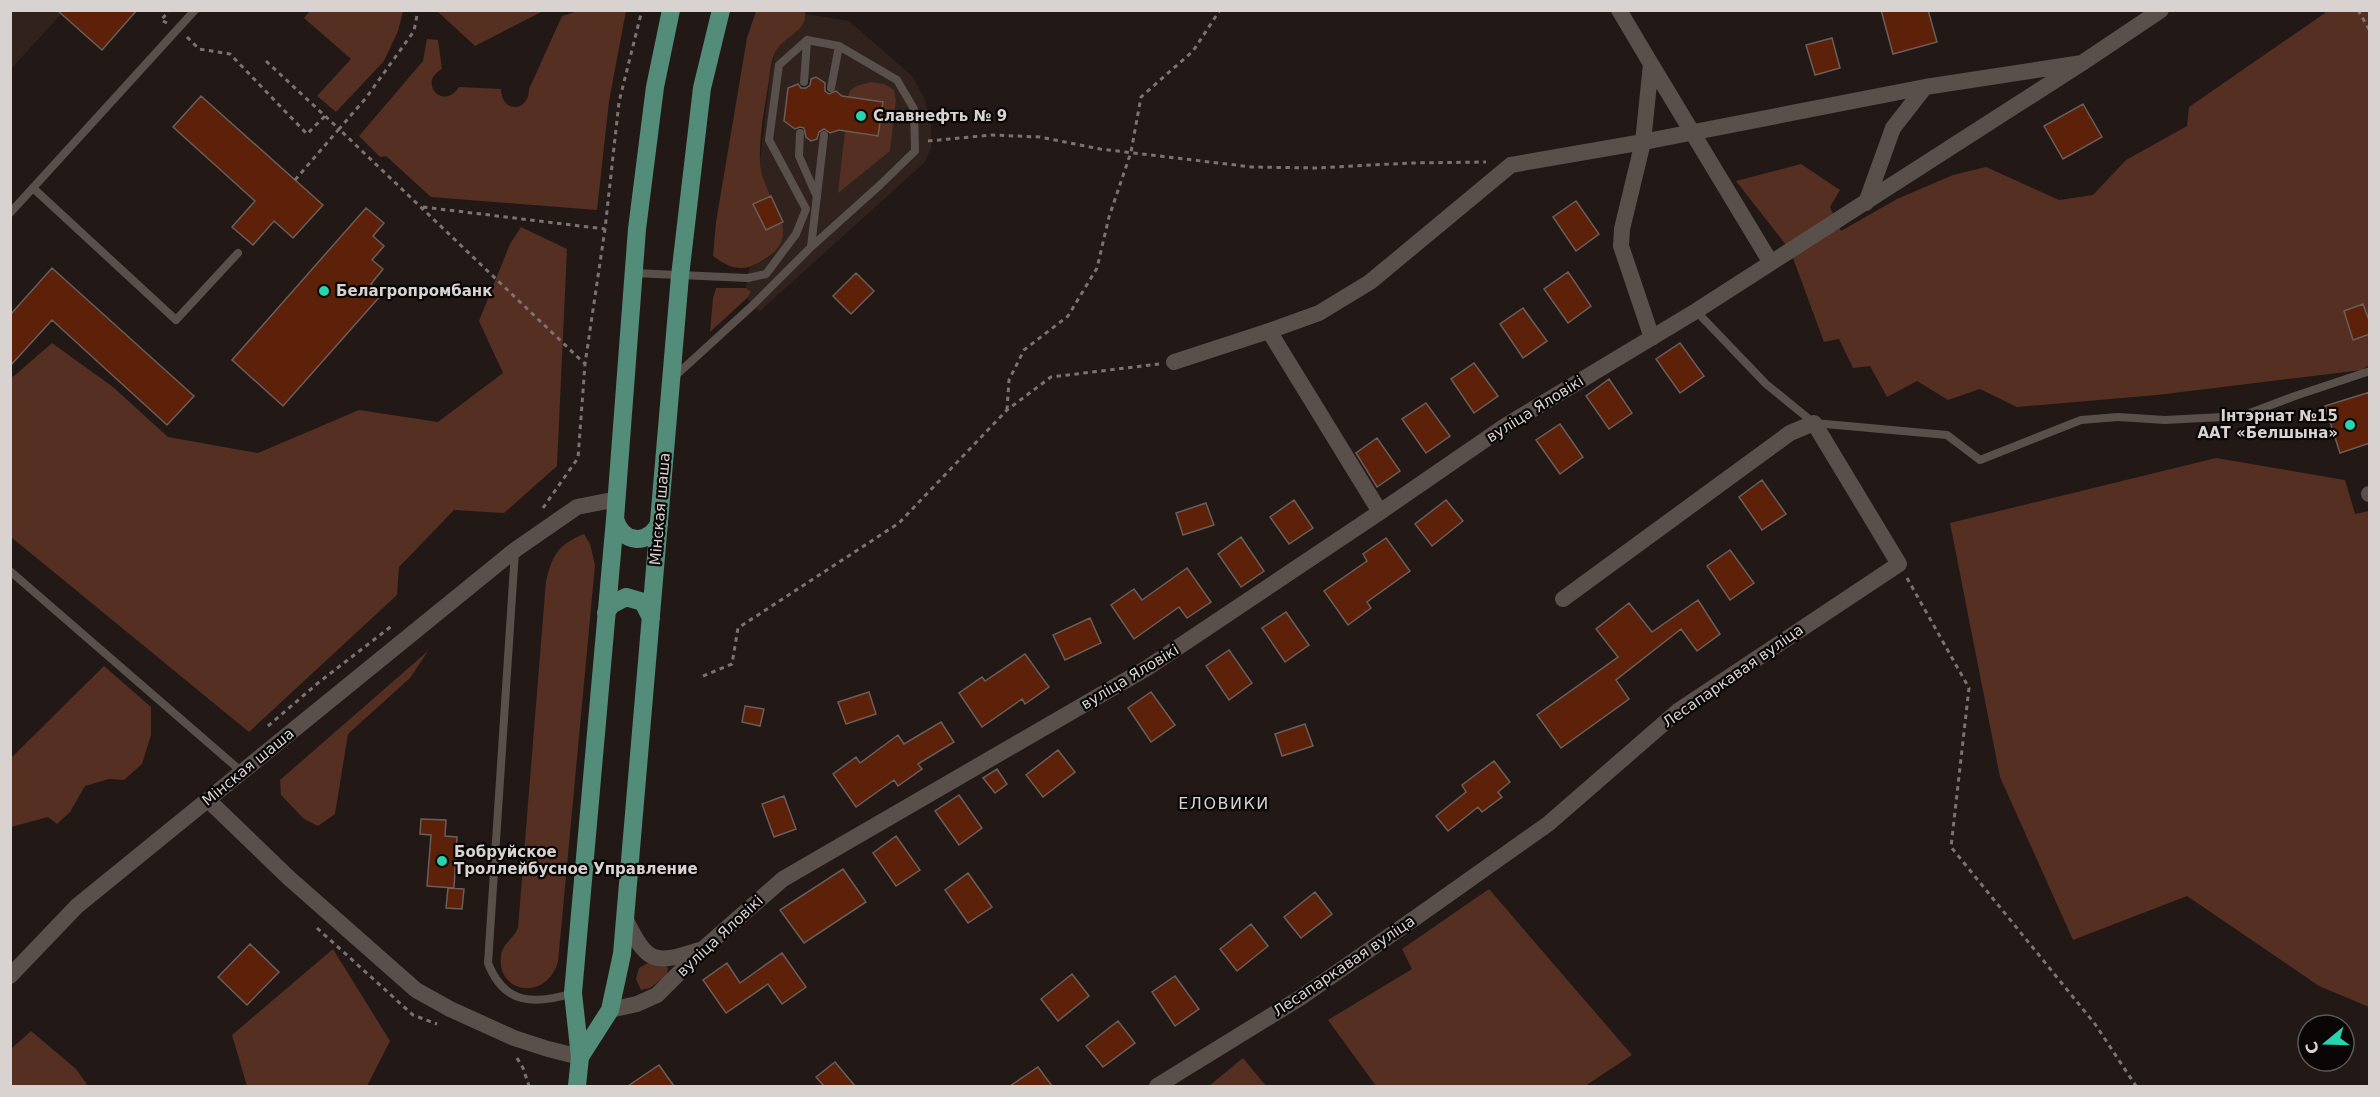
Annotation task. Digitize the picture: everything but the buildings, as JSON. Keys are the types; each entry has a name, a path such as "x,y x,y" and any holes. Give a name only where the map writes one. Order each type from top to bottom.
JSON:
{"main road":[{"path":"577,1086 580,1057 573,993 617,499 633,273 655,87 671,10"},
{"name":"Мінская шаша","path":"610,1010 622,954 626,920 680,276 702,88 721,10"},
{"path":"615,519 623,535 639,540 648,538 659,524"},
{"path":"606,613 611,605 626,597 643,602 651,618"},
{"path":"573,993 586,1012 600,1014 610,1010"},
{"path":"580,1057 610,1010"}],"street":[{"path":"1618,10 1771,263"},
{"name":"вуліца Яловікі","path":"610,1010 637,1004 657,995 703,949 783,879 1147,668 1505,426 1696,312 2161,10"},
{"path":"1174,362 1319,313 1370,282 1511,165 1643,142 1925,87 2082,63"},
{"path":"1651,64 1643,142 1622,229 1621,246 1652,339"},
{"path":"1866,203 1893,128 1925,87"},
{"path":"1269,331 1380,512"},
{"path":"1563,599 1790,434 1814,423 1899,564"},
{"name":"Мінская шаша","path":"10,976 78,906 515,550 577,507 617,499"},
{"name":"Лесапаркавая вуліца","path":"1157,1086 1300,998 1409,923 1548,824 1678,711 1899,564"},
{"path":"208,800 289,878 416,990 450,1009 514,1038 580,1057"},
{"path":"626,920 637,942 650,956 664,960 703,949"}],"lane":[{"path":"10,213 195,10"},
{"path":"633,273 748,278 766,274 796,234 806,209 770,140 780,65 807,40"},
{"path":"671,380 915,151 914,109 897,80 839,46 807,40"},
{"path":"804,82 807,40"},
{"path":"831,88 839,46"},
{"path":"800,133 799,156 817,198"},
{"path":"811,247 824,135"},
{"path":"33,188 176,320 238,253"},
{"path":"1696,312 1766,384 1814,423 1947,435 1980,460 2081,420 2118,417 2165,420 2242,416 2370,371"},
{"path":"515,550 488,963 493,976 511,995 523,999 557,998 573,993"},
{"path":"10,571 242,772"}],"path":[{"path":"170,10 161,20 179,28 199,49 230,54 307,134 325,116"},
{"path":"295,180 366,98 414,32 418,10"},
{"path":"537,513 545,506 578,458 585,364 605,229 619,102 642,10"},
{"path":"1007,410 1009,380 1024,350 1068,316 1097,268 1109,217 1131,152 1140,98 1193,51 1220,10"},
{"path":"2358,10 2370,31"},
{"path":"266,61 585,364"},
{"path":"915,140 930,141 992,135 1040,137 1100,149 1252,167 1316,168 1478,162 1511,165"},
{"path":"421,207 605,229"},
{"path":"703,676 732,664 738,628 899,523 1007,410 1051,377 1174,362"},
{"path":"1899,564 1970,688 1952,848 2095,1024 2136,1086"},
{"path":"261,732 318,682 393,624"}],"shaded area":[{"path":"11,11 64,11 11,69"},
{"path":"310,11 403,11 398,31 384,61 336,112 317,96 351,59 304,18"},
{"path":"437,11 543,11 475,46"},
{"path":"578,11 626,11 609,101 597,210 431,197 386,156 380,157 359,136 423,61 427,39 438,40 442,69 435,75 432,87 440,96 446,97 453,94 459,87 501,89 505,102 510,106 520,106 528,97 529,89 562,16"},
{"path":"756,11 806,11 801,27 777,49 774,56 761,131 762,176 780,216 783,229 782,241 774,252 758,263 740,268 729,266 713,256 716,222 747,38"},
{"path":"2325,11 2369,11 2369,365 2362,370 2157,395 2017,407 1980,389 1948,400 1917,381 1887,397 1870,366 1853,368 1839,339 1824,342 1790,250 1736,181 1801,164 1840,190 1830,207 1841,231 1897,199 1953,175 1986,167 2059,200 2093,195 2126,160 2187,126 2189,107"},
{"path":"805,14 849,21 912,76 924,98 931,123 931,148 924,163 759,312 747,298 751,292 746,288 749,268 771,256 783,222 762,179 760,161 770,76 776,49 803,24","holes":["816,77 842,96 848,97 849,92 894,91 896,100 890,151 844,145 845,131 839,130 811,141 784,121 788,88"]},
{"path":"871,82 884,84 894,90 896,100 890,151 838,193 845,131 878,136 883,102 848,97 854,88"},
{"path":"521,227 567,249 557,466 504,513 454,510 399,567 397,595 249,732 11,537 11,377 52,343 113,387 168,437 258,453 359,410 438,422 503,373 479,321 510,244"},
{"path":"716,288 746,288 751,292 710,332 713,298"},
{"path":"2216,458 2345,480 2355,514 2369,511 2369,1007 2319,986 2187,896 2073,940 2000,777 1950,523"},
{"path":"584,534 590,544 595,565 558,962 552,975 543,983 533,988 523,988 513,985 506,978 501,968 501,956 518,928 546,581 554,557 562,547"},
{"path":"428,651 410,678 348,734 335,814 318,826 304,819 281,795 280,780"},
{"path":"104,666 151,707 151,735 142,764 124,780 109,779 85,786 70,812 57,824 48,817 11,827 11,758"},
{"path":"1489,889 1632,1055 1585,1086 1376,1086 1328,1020 1412,969 1402,949"},
{"path":"333,949 390,1041 367,1086 247,1086 232,1035"},
{"path":"648,963 663,964 668,968 667,975 650,988 641,990 636,979 639,968"},
{"path":"31,1031 76,1069 88,1086 11,1086 11,1049"},
{"path":"1243,1058 1266,1086 1209,1086"}],"place":[{"name":"Славнефть № 9","path":"861,116"},
{"name":"Белагропромбанк","path":"324,291"},
{"name":"Інтэрнат №15 ААТ «Белшына»","path":"2350,425"},
{"name":"Бобруйское Троллейбусное Управление","path":"442,861"}],"district":[{"name":"ЕЛОВИКИ","path":"1224,803"}]}
